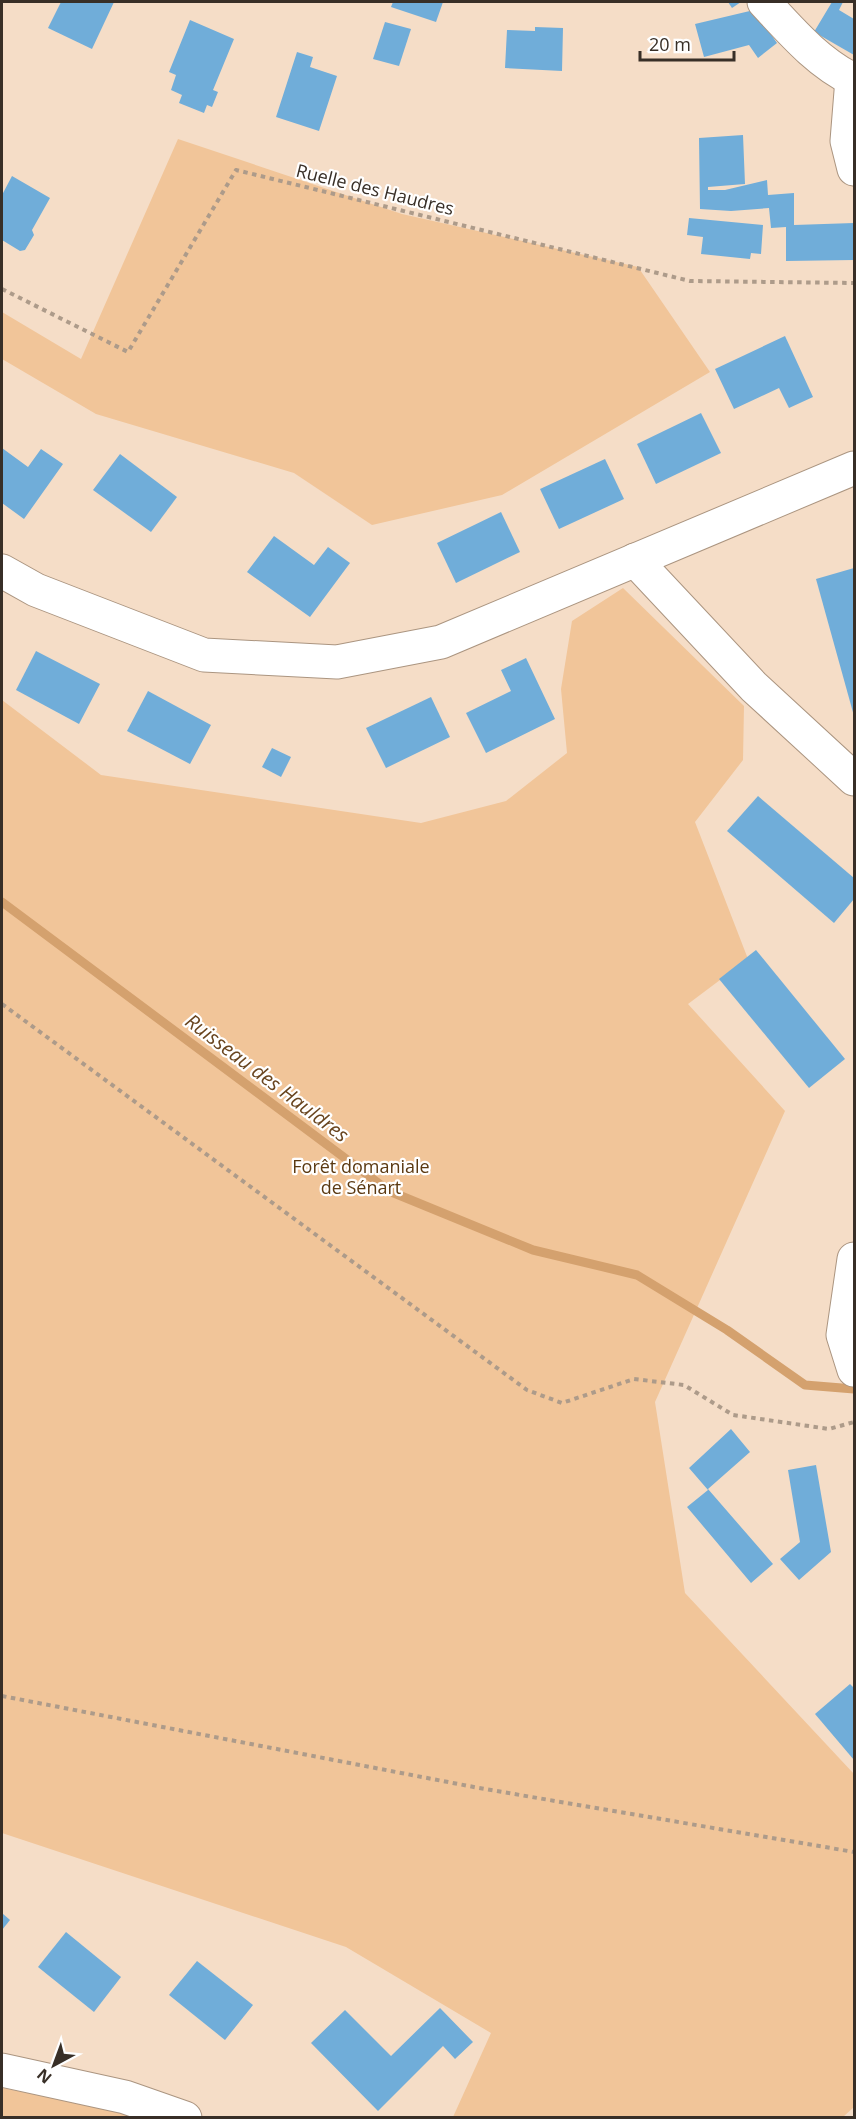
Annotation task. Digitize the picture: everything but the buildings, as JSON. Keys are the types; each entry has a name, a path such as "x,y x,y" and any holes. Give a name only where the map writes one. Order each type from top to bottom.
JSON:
{"street":[{"path":"764,2 797,38 826,62 853,80 847,141 855,169"},
{"path":"2,571 36,590 204,655 337,662 441,642 855,468"},
{"path":"635,560 754,687 855,779"},
{"path":"855,1259 843,1335 855,1370"},
{"path":"2,2070 125,2097 185,2118"}],"path":[{"name":"Ruelle des Haudres","path":"2,289 128,352 236,170 690,281 855,283"},
{"path":"2,1004 527,1390 562,1403 634,1379 684,1385 733,1415 829,1429 855,1422"},
{"path":"2,1696 479,1788 855,1852"}],"green space":[{"path":"178,139 402,214 638,267 710,372 502,495 372,525 294,473 96,414 2,359 2,312 81,359"},
{"name":"Forêt domaniale de Sénart","path":"623,588 744,706 743,760 695,822 748,959 688,1004 785,1111 655,1402 685,1593 854,1774 854,2107 843,2117 453,2117 491,2033 346,1947 2,1833 2,700 101,775 421,823 506,801 567,753 561,689 572,621"},
{"path":"2,2088 143,2115 149,2117 2,2117"}],"waterway":[{"name":"Ruisseau des Hauldres","path":"2,902 389,1191 533,1250 637,1275 727,1330 805,1385 854,1389"}]}
